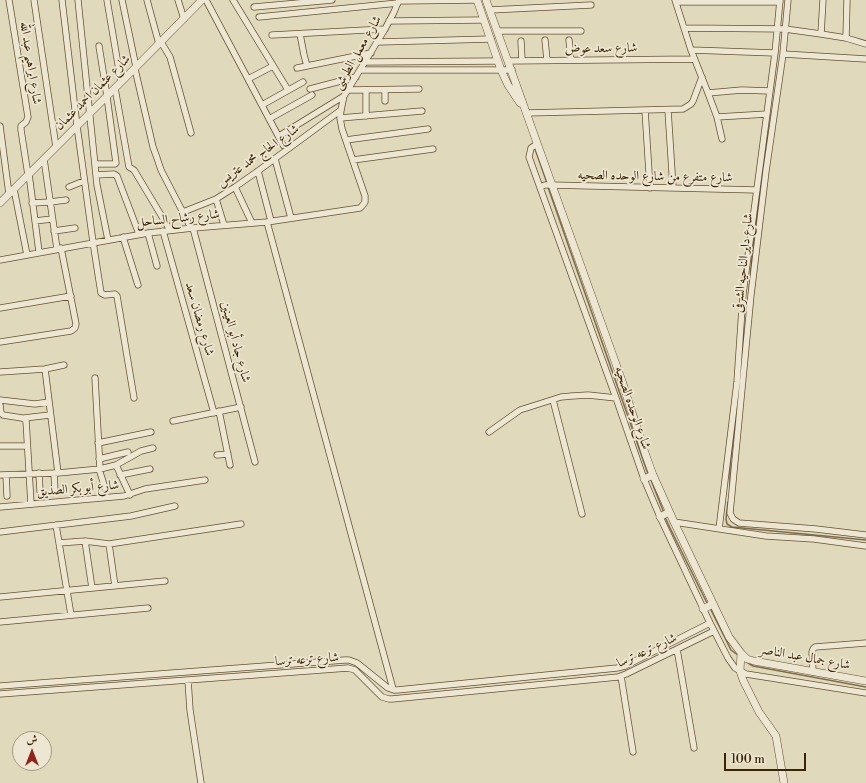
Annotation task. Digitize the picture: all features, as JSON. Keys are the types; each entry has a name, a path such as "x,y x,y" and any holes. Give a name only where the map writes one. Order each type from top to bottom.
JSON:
{"street":[{"name":"شارع ابراهيم عبد الله","path":"9,0 28,117 26,122 21,126 21,130 39,252"},
{"path":"34,0 56,147"},
{"path":"62,0 92,242 102,293 105,295 115,294 117,296 134,398"},
{"path":"78,0 96,175 108,240"},
{"path":"107,0 121,82"},
{"name":"شارع جاد أبو العينين","path":"122,0 153,147 162,170 192,228 255,462"},
{"path":"147,0 160,43 170,57 191,133"},
{"path":"178,0 184,19"},
{"name":"شارع عثمان احمد عثمان","path":"0,203 202,0"},
{"path":"206,0 283,145"},
{"path":"233,0 288,90"},
{"path":"254,7 332,0"},
{"path":"260,17 398,1 477,0"},
{"name":"شارع الوحده الصحيه","path":"477,0 501,70 508,85 527,113"},
{"name":"شارع الوحده الصحيه","path":"486,0 527,113 537,144 547,186 616,398 664,514 708,606 741,655 740,668 748,692 759,712 776,736 784,783"},
{"name":"شارع داير الناحيه الشرقى","path":"742,523 736,522 730,513 751,295 766,171 783,54 788,0"},
{"path":"821,34 823,0"},
{"path":"846,38 847,0"},
{"name":"شارع معمل الطرشى","path":"360,208 366,199 342,129 340,118 341,110 344,96 385,30 398,1"},
{"path":"722,139 708,93 691,50 676,1 780,1"},
{"name":"شارع داير الناحيه الشرقى","path":"719,529 737,382 743,294 775,53 780,1"},
{"path":"490,10 591,5"},
{"path":"389,21 484,20"},
{"path":"684,28 786,29 846,38 866,44"},
{"path":"272,36 385,30"},
{"path":"498,31 581,31"},
{"path":"300,34 307,66"},
{"path":"378,42 491,39"},
{"path":"545,40 547,60"},
{"path":"569,40 571,60"},
{"path":"521,41 522,60"},
{"path":"95,164 116,163 99,46"},
{"path":"691,50 775,53"},
{"path":"297,68 371,52"},
{"path":"783,54 866,60"},
{"name":"شارع سعد عوض","path":"508,61 694,59"},
{"path":"365,62 498,61"},
{"path":"248,79 273,66"},
{"path":"360,70 512,70"},
{"path":"269,119 311,92 356,77"},
{"path":"527,113 682,109 691,104 693,101 702,78"},
{"path":"262,105 303,82"},
{"path":"115,88 129,167 134,170 170,230"},
{"path":"348,90 418,89"},
{"path":"366,90 366,116"},
{"path":"385,90 385,101"},
{"path":"708,93 742,90 770,91"},
{"path":"278,136 344,96"},
{"name":"شارع الحاج محمد عتريس","path":"183,212 216,198 235,187 258,172 341,110"},
{"path":"645,110 650,188"},
{"path":"668,110 673,188"},
{"path":"340,118 422,111"},
{"path":"716,117 767,114"},
{"path":"0,126 12,191 27,255"},
{"path":"346,140 428,130"},
{"name":"شارع الوحده الصحيه","path":"537,144 531,148 529,157 547,186 622,381 645,453 649,477 664,514 674,522 708,606 710,624 731,663 740,668"},
{"path":"353,160 433,149"},
{"path":"0,342 71,331 76,328 71,296 54,231 44,159"},
{"path":"275,159 291,218"},
{"path":"258,172 269,222 392,689"},
{"path":"96,175 114,174 117,176 140,234"},
{"path":"69,187 84,181"},
{"name":"شارع متفرع من شارع الوحده الصحيه","path":"547,186 757,190"},
{"path":"235,187 252,223"},
{"path":"216,198 224,225"},
{"path":"32,202 66,200"},
{"name":"شارع رشاح الساحل","path":"0,260 140,234 170,230 269,222 360,208"},
{"path":"35,221 52,219"},
{"path":"54,231 75,228"},
{"name":"شارع رمضان سعد","path":"163,231 230,465"},
{"path":"148,233 157,266"},
{"path":"123,237 138,285"},
{"path":"0,308 71,296"},
{"path":"0,372 45,370 64,365"},
{"path":"45,370 56,473 55,492"},
{"path":"95,378 99,459 105,488"},
{"path":"489,432 520,410 565,396 594,395 616,398"},
{"path":"0,400 35,404 49,402"},
{"path":"553,400 582,514"},
{"path":"0,405 1,413 3,415 24,418 50,415"},
{"path":"173,421 241,407"},
{"path":"24,418 26,422 31,504"},
{"path":"98,443 151,432"},
{"path":"0,446 27,446"},
{"path":"0,475 56,473 100,469 116,465 141,451 153,448"},
{"path":"99,459 128,452"},
{"path":"217,455 228,454"},
{"path":"116,465 130,494"},
{"path":"120,475 150,469"},
{"path":"39,474 40,491"},
{"path":"6,475 7,496"},
{"name":"شارع أبو بكر الصديق","path":"0,507 124,496 145,489 205,480"},
{"path":"0,532 131,516 175,506"},
{"path":"674,522 741,533 866,546"},
{"path":"741,533 742,523 866,535"},
{"path":"59,543 85,541 109,544 241,524"},
{"path":"56,525 71,615"},
{"path":"85,541 92,588"},
{"path":"109,544 115,586"},
{"path":"0,597 165,582"},
{"path":"0,622 148,608"},
{"name":"شارع ترعه ترسا","path":"0,686 349,660 357,663 392,689 613,669 626,666 710,624"},
{"name":"شارع ترعه ترسا","path":"0,694 348,668 354,670 382,697 392,699 621,676 714,631"},
{"path":"814,672 812,652 815,647 866,643"},
{"path":"677,649 694,748"},
{"name":"شارع جمال عبد الناصر","path":"741,655 754,661 866,681"},
{"name":"شارع جمال عبد الناصر","path":"740,668 746,674 866,693"},
{"path":"360,676 367,671"},
{"path":"146,675 146,683"},
{"path":"621,676 633,752"},
{"path":"188,680 190,710 201,783"},
{"path":"21,684 22,693"}],"waterway":[{"path":"535,149 547,183"},
{"path":"548,187 648,474"},
{"path":"749,292 759,202"},
{"path":"740,381 741,369"},
{"path":"730,489 730,466 738,395"},
{"path":"651,480 664,513"},
{"path":"728,502 726,519 727,524 732,527 866,540"},
{"path":"665,517 707,603"},
{"path":"710,608 731,650 739,656"},
{"path":"748,663 753,666 866,687"}]}
